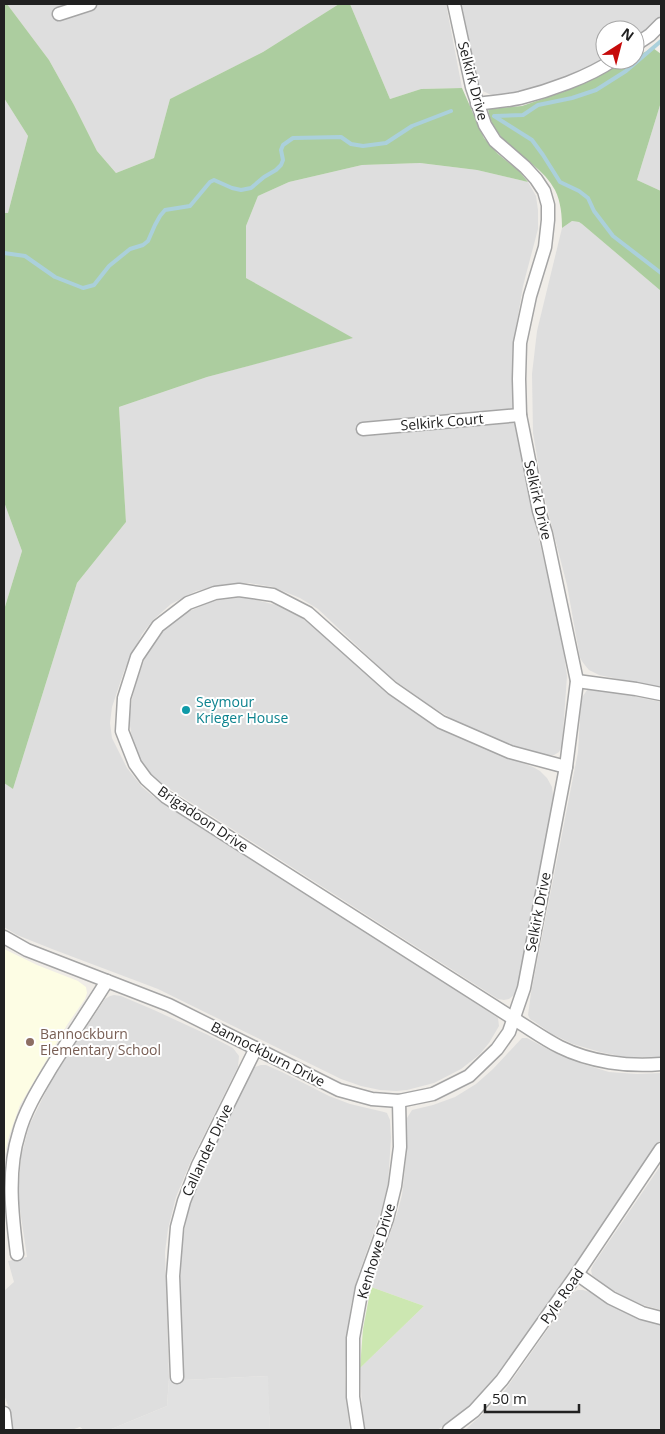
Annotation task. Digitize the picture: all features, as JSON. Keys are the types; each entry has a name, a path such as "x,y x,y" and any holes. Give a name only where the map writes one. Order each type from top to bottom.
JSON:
{"street":[{"path":"59,14 90,4"},
{"name":"Selkirk Drive","path":"454,4 477,104 489,133 495,141 536,179 544,191 548,205 545,247 530,296 520,343 520,414 539,511 546,534 577,681 566,767 524,988 514,1019"},
{"path":"645,38 661,24"},
{"path":"477,104 518,98 600,70"},
{"name":"Selkirk Court","path":"363,428 520,414"},
{"name":"Brigadoon Drive","path":"566,767 510,752 440,722 392,688 308,613 273,595 239,590 215,593 188,603 158,626 137,656 124,698 122,731 135,764 146,779 166,797 561,1047 588,1057 627,1064 661,1064"},
{"path":"577,681 661,694"},
{"name":"Bannockburn Drive","path":"4,936 27,950 169,1005 339,1090 372,1099 399,1101 433,1094 469,1076 497,1049 509,1032 514,1019"},
{"path":"17,1254 12,1179 14,1151 18,1134 39,1087 107,981"},
{"name":"Callander Drive","path":"177,1377 173,1276 177,1227 184,1201 198,1165 256,1048"},
{"name":"Kenhowe Drive","path":"358,1430 354,1397 353,1338 362,1288 387,1219 395,1186 400,1147 399,1101"},
{"name":"Pyle Road","path":"449,1430 474,1411 502,1380 577,1274 661,1149"},
{"path":"577,1274 611,1298 642,1313 661,1318"},
{"path":"4,1412 6,1430"}],"shaded area":[{"path":"7,4 339,4 263,52 170,99 154,158 116,173 97,151 49,60"},
{"path":"350,4 446,4 462,88 421,89 390,99"},
{"path":"460,4 661,4 661,16 645,30 645,20 595,20 594,65 555,83 500,97 489,94 480,88"},
{"path":"4,98 28,136 8,213 4,213"},
{"path":"661,102 661,191 637,180"},
{"path":"420,163 477,170 528,182 536,196 538,229 523,286 514,340 514,384 518,431 534,518 561,633 567,676 562,746 559,752 554,755 546,755 525,750 484,735 454,720 390,677 318,609 300,598 273,587 249,583 226,584 196,591 171,604 153,620 142,634 124,671 112,707 110,723 112,738 127,768 142,787 154,797 498,1018 499,1026 489,1043 479,1055 461,1069 434,1083 396,1091 361,1086 341,1079 158,989 17,935 4,927 4,783 13,789 77,583 126,522 119,407 207,377 352,338 246,278 246,226 258,196 289,182 362,165"},
{"path":"572,221 582,224 661,291 661,688 599,675 589,670 580,658 567,585 543,492 533,433 532,374 537,331 562,228"},
{"path":"4,502 22,551 4,610"},
{"path":"244,597 276,605 302,618 379,686 426,720 452,735 533,767 547,778 552,787 552,812 517,990 509,999 498,999 179,795 155,779 147,771 138,755 132,738 129,720 136,683 145,658 158,634 183,614 213,601"},
{"path":"592,689 661,702 661,1057 624,1057 573,1044 552,1034 530,1019 528,1015 578,752 581,701 587,690"},
{"name":"Bannockburn Elementary School","path":"4,949 37,965 78,981 86,987 87,993 20,1105 9,1136 4,1158"},
{"path":"114,995 121,996 206,1034 233,1048 239,1056 238,1067 190,1163 176,1197 168,1229 165,1252 169,1378 167,1406 109,1430 84,1430 80,1427 71,1430 13,1430 10,1411 4,1395 4,1291 14,1282 8,1261 27,1257 18,1196 21,1157 29,1126 52,1079 105,999"},
{"path":"522,1038 527,1038 553,1052 580,1063 609,1072 661,1073 661,1139 503,1369 469,1407 437,1430 365,1430 360,1368 424,1306 371,1287 402,1195 407,1150 407,1118 412,1110 455,1097 476,1084"},
{"path":"266,1065 282,1072 329,1096 350,1104 387,1113 390,1120 391,1138 388,1184 381,1211 358,1276 351,1305 347,1335 345,1375 350,1430 270,1430 267,1376 184,1380 180,1281 182,1242 188,1212 197,1182 218,1138 252,1072 255,1067"},
{"path":"661,1165 661,1310 643,1305 609,1288 592,1275 591,1270"},
{"path":"578,1290 590,1292 613,1307 633,1315 661,1323 661,1430 465,1430 505,1390 574,1292"},
{"path":"268,1376 270,1430 109,1430 167,1406 169,1378 184,1377 184,1380"}],"green space":[{"path":"4,4 7,4 49,60 97,151 116,173 154,158 170,99 263,52 339,4 350,4 390,99 421,89 462,88 484,138 528,182 477,170 420,163 362,165 289,182 258,196 246,226 246,278 353,338 207,377 119,407 126,522 77,583 13,789 4,783 4,610 22,551 4,502 4,213 8,213 28,136 4,98"},
{"path":"653,48 661,54 661,102 637,180 661,191 661,291 579,222 572,221 562,228 561,209 555,190 542,173 500,136 492,123 488,109 522,106 563,92 608,70 645,70 645,52"},
{"path":"371,1287 424,1306 360,1368 363,1329"}],"waterway":[{"path":"495,116 523,115 538,105 572,98 596,90 626,71 661,41"},
{"path":"4,253 25,256 55,277 83,288 94,285 109,266 130,249 143,245 148,241 155,225 165,210 190,206 210,182 214,180 241,190 251,188 281,165 283,145 293,138 341,137 351,144 363,146 386,143 412,126 451,111"},
{"path":"494,116 532,140 560,182 579,191 588,198 594,211 613,236 661,273"}],"place":[{"name":"Seymour Krieger House","path":"186,710"},
{"name":"Bannockburn Elementary School","path":"30,1042"}]}
